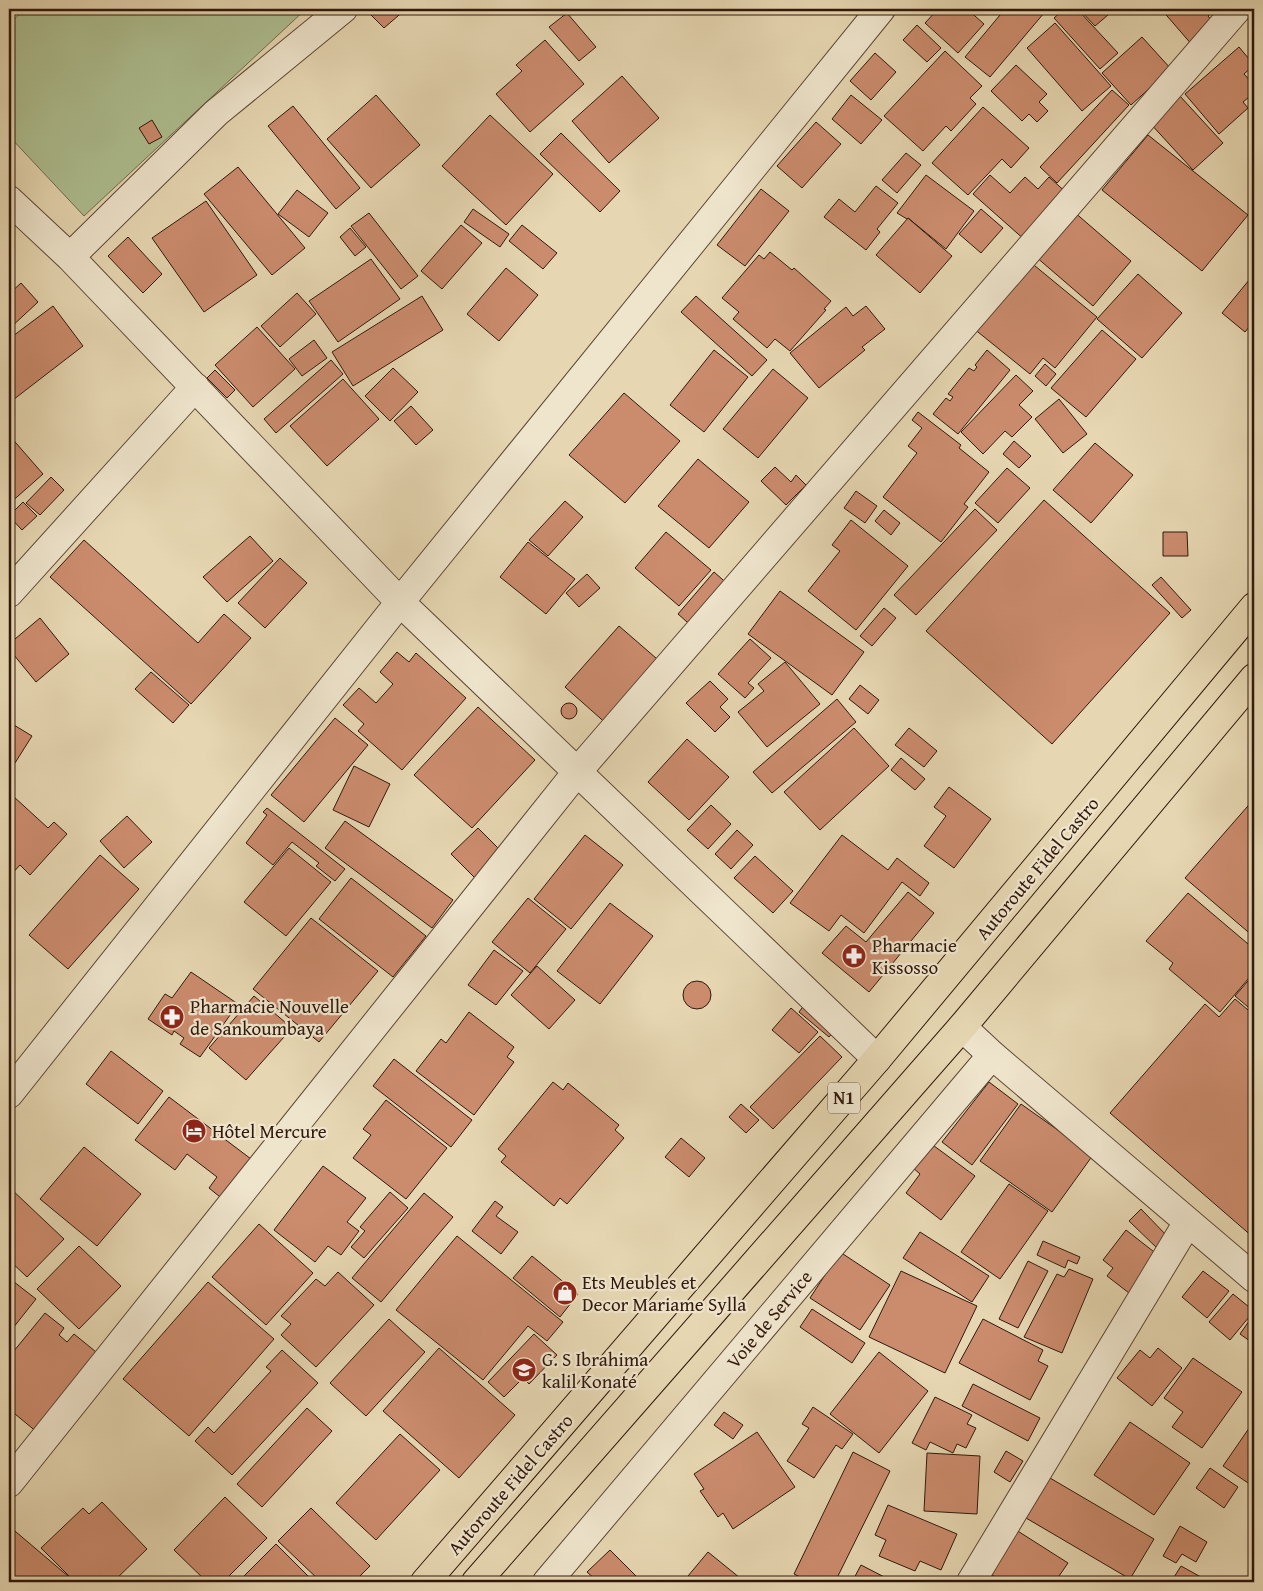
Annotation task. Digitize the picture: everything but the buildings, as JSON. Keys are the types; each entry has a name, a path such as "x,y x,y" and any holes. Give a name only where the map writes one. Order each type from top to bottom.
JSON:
{"highway":[{"name":"Autoroute Fidel Castro","path":"425,1582 877,1059 1254,607"},
{"name":"Autoroute Fidel Castro","path":"476,1582 962,1027 1254,678"}],"street":[{"path":"70,257 216,113 343,9"},
{"path":"9,1094 400,602 881,9"},
{"path":"9,1483 577,772 1238,9"},
{"path":"9,200 70,257 400,602 877,1059"},
{"path":"9,593 195,387"},
{"path":"962,1027 992,1055 1254,1278"},
{"name":"Voie de Service","path":"547,1582 992,1055"},
{"path":"971,1582 1188,1222"}],"green space":[{"path":"25,9 306,9 84,216 9,136 9,24"}],"place":[{"name":"Pharmacie Kissosso","path":"854,956"},
{"name":"Pharmacie Nouvelle de Sankoumbaya","path":"172,1017"},
{"name":"Hôtel Mercure","path":"194,1131"},
{"name":"Ets Meubles et Decor Mariame Sylla","path":"565,1293"},
{"name":"G. S Ibrahima kalil Konaté","path":"524,1370"}]}
